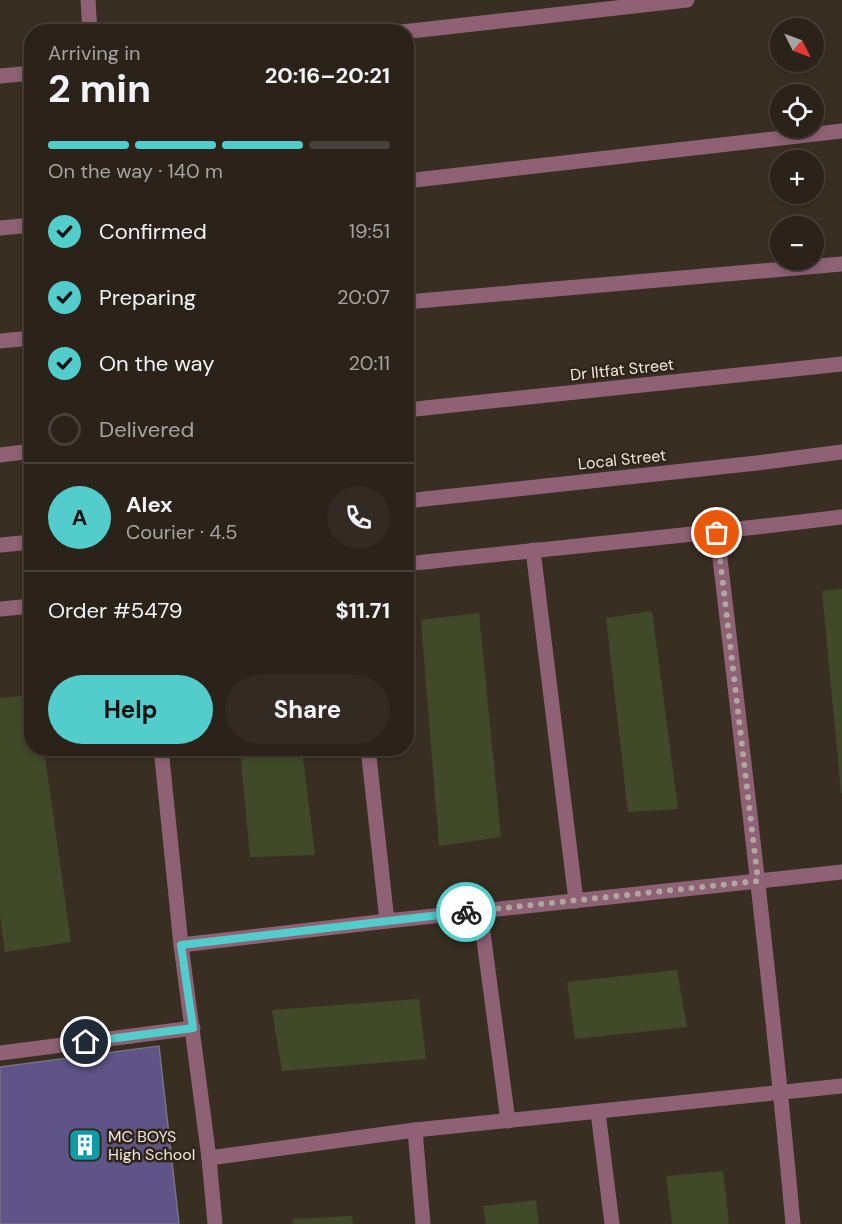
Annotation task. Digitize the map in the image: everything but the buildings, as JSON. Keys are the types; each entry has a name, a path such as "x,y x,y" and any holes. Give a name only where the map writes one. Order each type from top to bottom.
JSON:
{"street":[{"path":"88,0 90,24"},
{"path":"414,31 687,0"},
{"path":"0,76 24,74"},
{"path":"414,180 842,131"},
{"path":"0,228 24,226"},
{"path":"414,301 842,264"},
{"path":"0,341 24,339"},
{"name":"Dr Iltfat Street","path":"414,409 842,364"},
{"path":"0,455 24,452"},
{"name":"Local Street","path":"414,500 842,452"},
{"path":"414,563 717,533 842,517"},
{"path":"717,533 758,881 793,1224"},
{"path":"0,545 24,543"},
{"path":"533,550 576,901"},
{"path":"0,609 24,607"},
{"path":"162,756 181,945 193,1028 214,1224"},
{"path":"369,756 387,921"},
{"path":"181,945 480,910 842,872"},
{"path":"480,910 508,1121"},
{"path":"0,1053 193,1028"},
{"path":"208,1158 415,1130 842,1086"},
{"path":"598,1112 612,1224"},
{"path":"415,1130 423,1224"}],"green space":[{"path":"842,589 842,793 841,793 822,591"},
{"path":"652,611 678,809 628,812 606,618"},
{"path":"479,613 501,837 439,846 421,620"},
{"path":"24,696 24,756 45,756 71,942 5,952 0,916 0,698"},
{"path":"241,756 303,756 315,855 250,857"},
{"path":"677,970 687,1027 575,1039 567,982"},
{"path":"419,999 426,1059 282,1071 272,1010"},
{"path":"723,1171 729,1224 672,1224 666,1176"},
{"path":"536,1200 539,1224 486,1224 483,1206"},
{"path":"352,1216 353,1224 293,1224 292,1219"}],"way so far":[{"path":"466,912 758,881 717,533"}],"place":[{"name":"MC BOYS High School","path":"85,1145"}],"route":[{"path":"86,1042 193,1028 181,945 466,912"}]}
